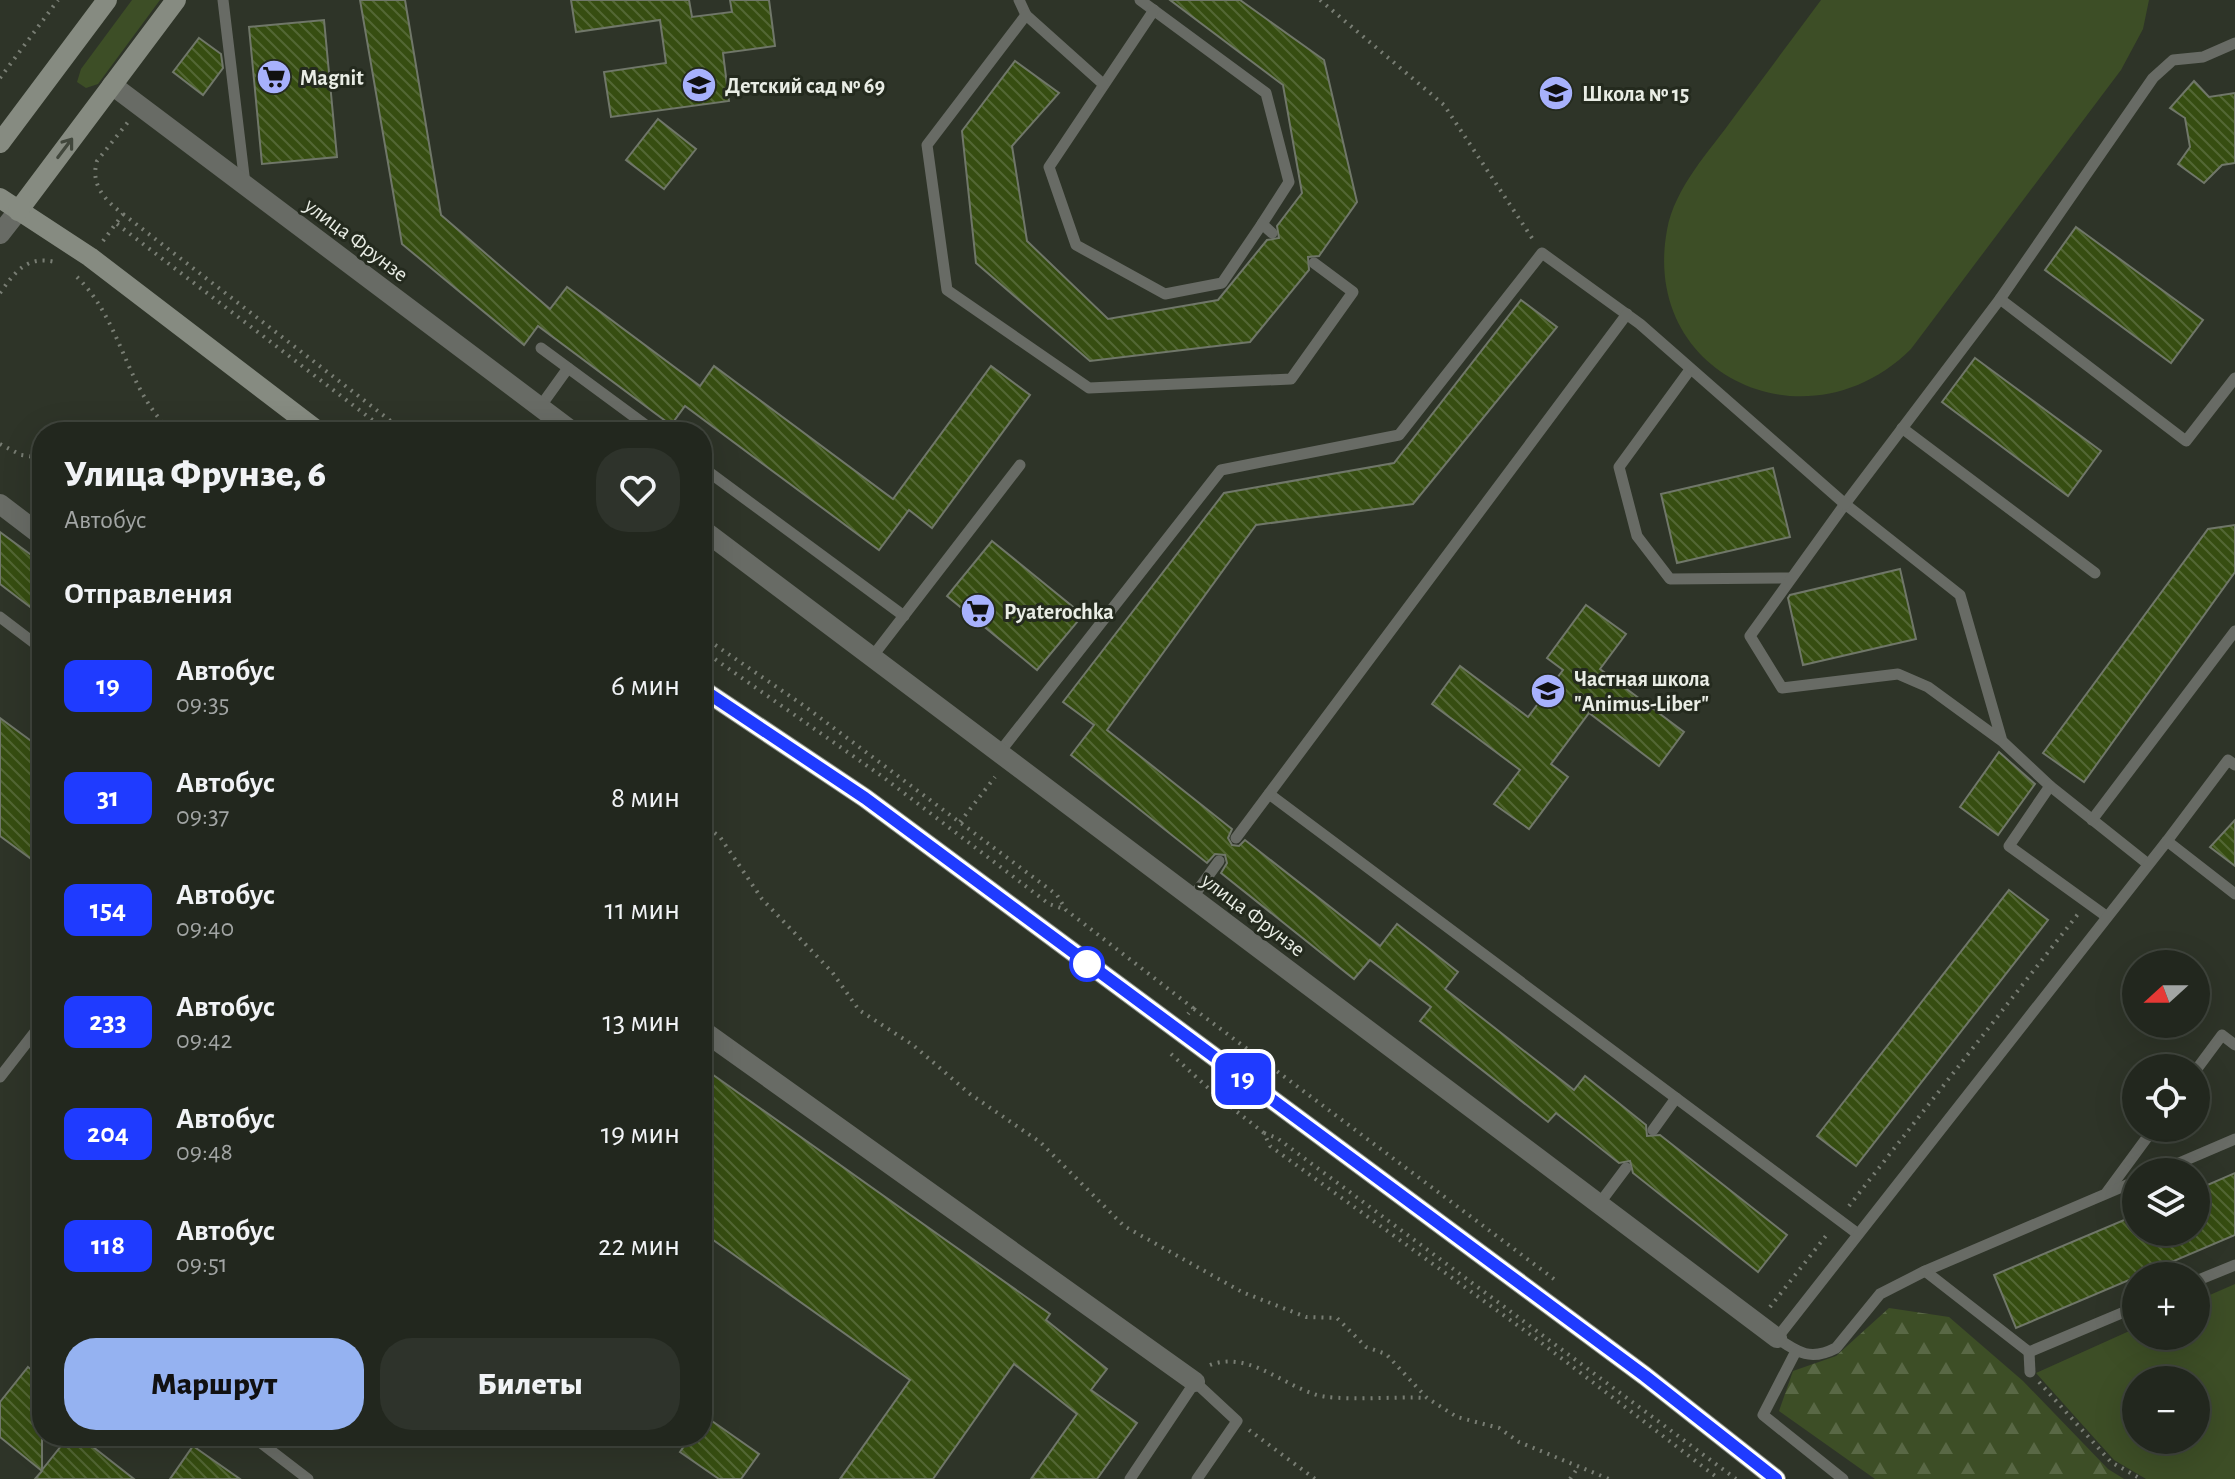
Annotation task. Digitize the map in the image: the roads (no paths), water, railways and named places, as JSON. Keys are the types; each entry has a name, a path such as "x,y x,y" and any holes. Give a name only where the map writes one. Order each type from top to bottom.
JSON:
{"main road":[{"path":"0,143 107,0"},
{"path":"18,211 176,0"},
{"path":"0,198 90,257 306,422"},
{"path":"712,696 865,798 1645,1376 1776,1479"}],"street":[{"name":"улица Фрунзе","path":"112,85 560,422"},
{"path":"0,234 18,211"},
{"path":"0,504 32,528"},
{"name":"улица Фрунзе","path":"712,537 1777,1338"},
{"path":"712,1037 1195,1382"}],"lane":[{"path":"223,0 245,185"},
{"path":"1019,0 1026,15 1103,84"},
{"path":"1140,0 1154,10 1266,93 1289,182 1222,283 1165,294 1076,245 1049,167 1154,10"},
{"path":"1026,15 927,145 947,290 1089,388 1291,379 1353,292 1314,263"},
{"path":"2148,864 2050,786 2002,741 1928,687 1898,674 1782,688 1750,636 2000,299 2153,78 2173,60 2203,57 2235,43"},
{"path":"1262,224 1272,233"},
{"path":"1004,756 1221,470 1399,435 1542,253 1627,314 1845,504 1960,595 2002,741"},
{"path":"2000,299 2186,441 2235,378"},
{"path":"1236,838 1627,314"},
{"path":"541,348 641,422"},
{"path":"540,407 568,368"},
{"path":"1689,371 1619,467 1637,536 1670,579 1791,578"},
{"path":"1902,428 2095,573"},
{"path":"872,657 1020,465"},
{"path":"712,474 904,616"},
{"path":"0,617 32,641"},
{"path":"2092,820 2235,631"},
{"path":"2122,1187 1925,1271 1880,1294 1836,1348 1818,1355 1796,1351 1777,1338 2228,760 2235,765"},
{"path":"2050,786 2009,846 2106,916"},
{"path":"1269,794 1858,1234"},
{"path":"2167,841 2235,894"},
{"path":"1192,898 1219,861"},
{"path":"2208,1054 2222,1035 2235,1045"},
{"path":"0,1077 32,1036"},
{"path":"1653,1130 1676,1098"},
{"path":"2191,1158 2235,1139"},
{"path":"2105,1194 2144,1142"},
{"path":"1599,1204 1626,1168"},
{"path":"2210,1275 2235,1265"},
{"path":"1925,1271 2029,1352 2030,1372"},
{"path":"2029,1352 2122,1313"},
{"path":"1796,1351 1763,1415 1843,1479"},
{"path":"1130,1479 1195,1382 1237,1421 1201,1478"},
{"path":"265,1446 308,1479"}],"place":[{"name":"Magnit","path":"274,77"},
{"name":"Детский сад № 69","path":"699,85"},
{"name":"Школа № 15","path":"1556,93"},
{"name":"Pyaterochka","path":"978,611"},
{"name":"Частная школа \"Animus-Liber\"","path":"1548,691"}]}
